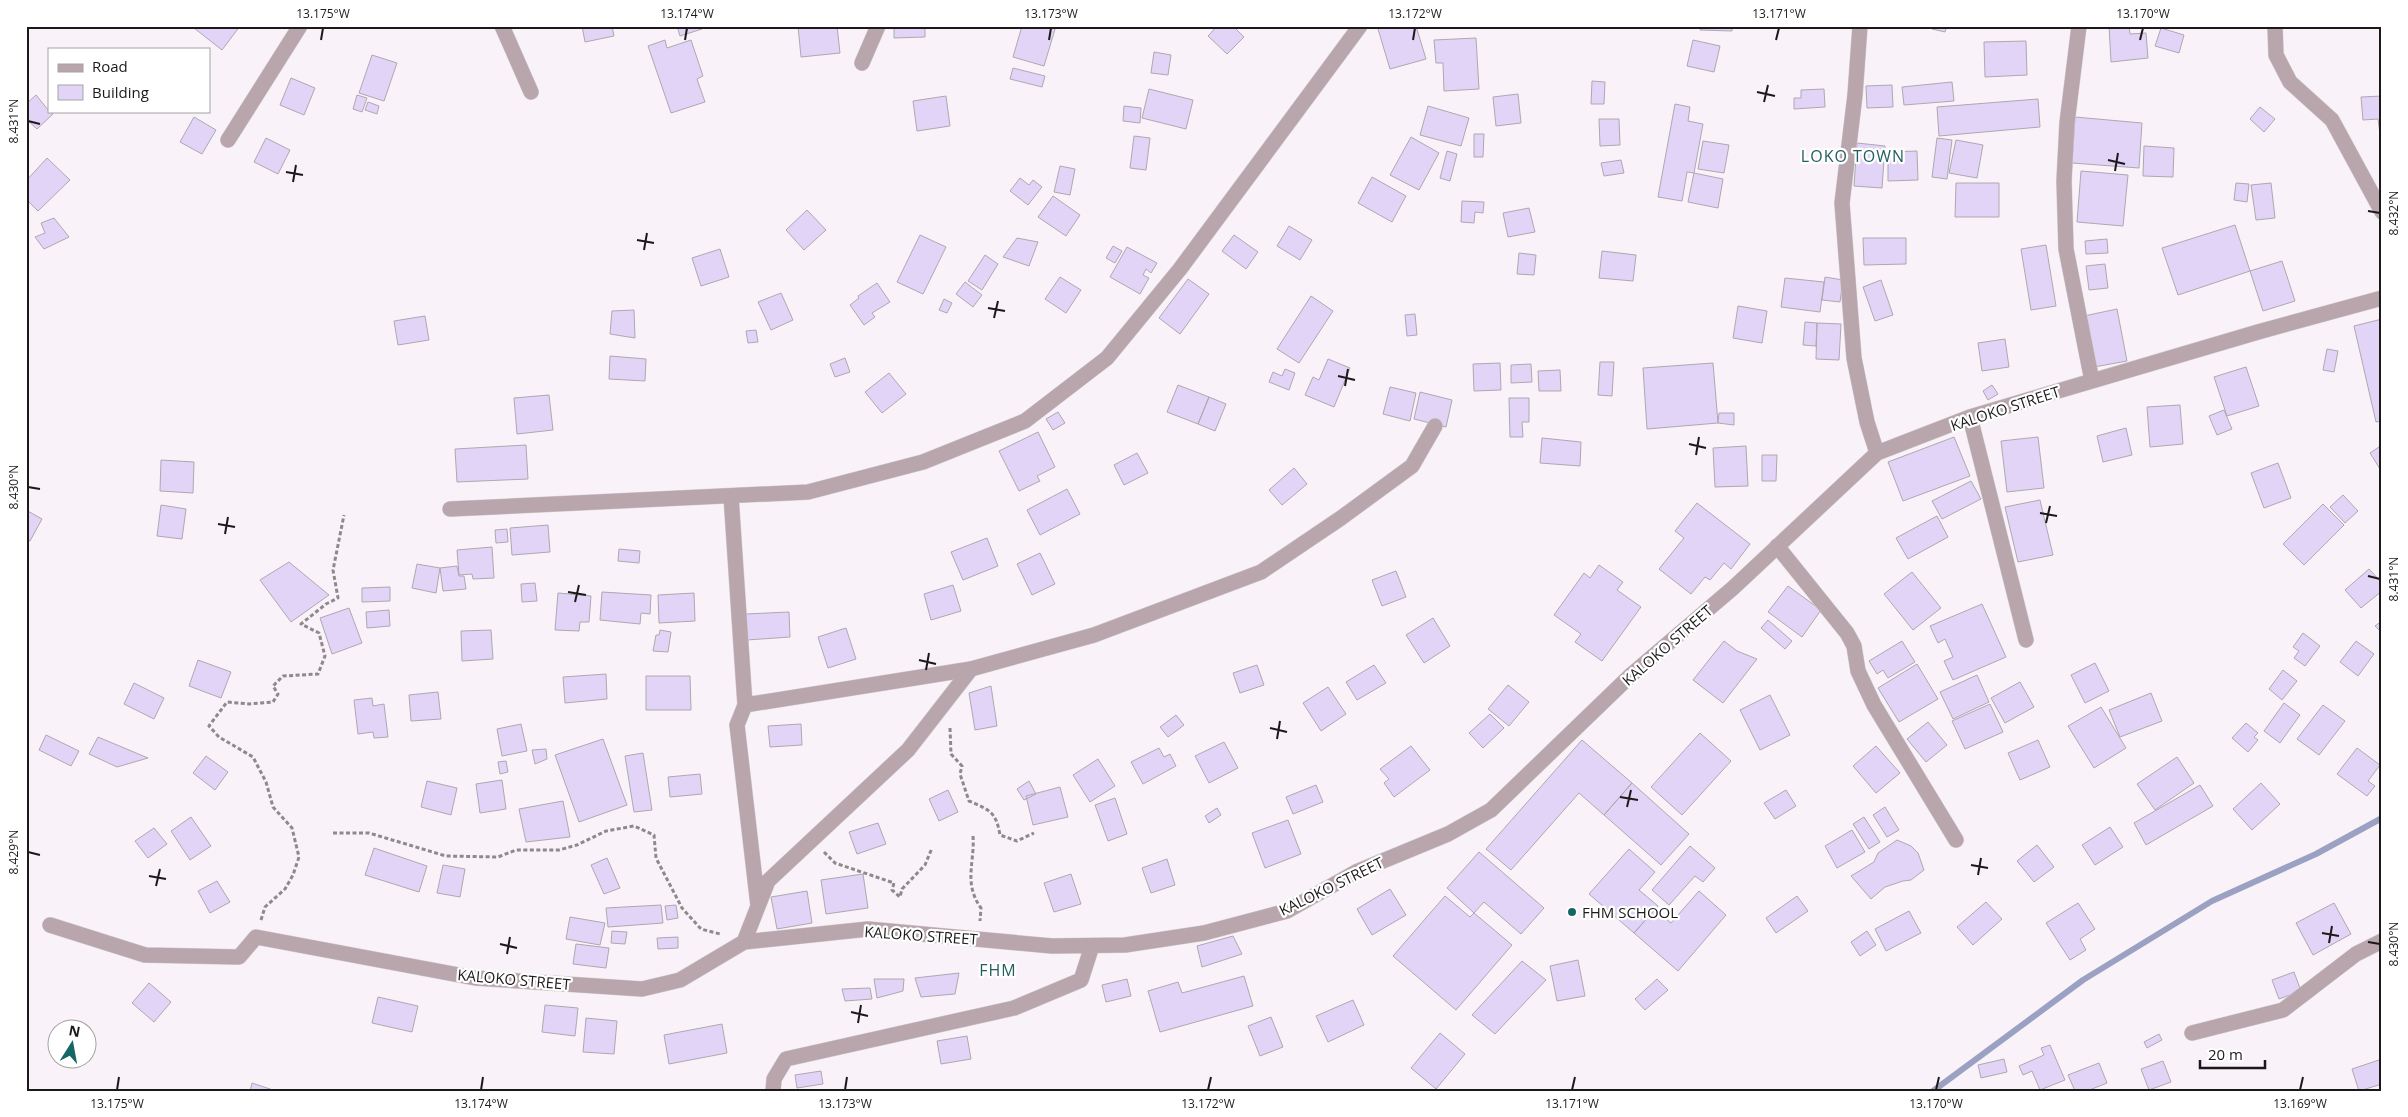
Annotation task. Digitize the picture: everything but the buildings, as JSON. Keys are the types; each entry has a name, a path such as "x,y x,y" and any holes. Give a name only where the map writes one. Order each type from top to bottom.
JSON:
{"street":[{"path":"228,140 300,26"},
{"path":"502,26 531,92"},
{"path":"862,63 878,26"},
{"path":"450,509 808,492 923,462 1026,421 1106,358 1180,269 1360,26"},
{"path":"1860,26 1855,95 1842,203 1854,358 1867,422 1877,453"},
{"path":"2079,26 2067,123 2064,181 2066,239 2092,380"},
{"path":"2275,26 2276,55 2290,82 2332,120 2382,212"},
{"name":"KALOKO STREET","path":"256,937 475,978 642,989 680,980 744,942 868,929 1052,946 1125,945 1204,933 1287,911 1356,872 1448,834 1490,810 1631,675 1733,588 1877,453 1970,417 2092,380 2382,298"},
{"path":"1970,417 2026,640"},
{"path":"745,705 971,668 1094,635 1261,572 1341,518 1412,466 1435,426"},
{"path":"731,496 745,705 738,725 758,906"},
{"path":"1777,546 1847,633 1854,646 1858,671 1874,705 1956,840"},
{"path":"744,942 768,881 908,750 971,668"},
{"path":"50,925 145,955 239,957 256,937"},
{"path":"2192,1033 2282,1010 2356,954 2382,941"},
{"path":"773,1091 774,1079 786,1059 1014,1008 1081,980 1092,946"}],"path":[{"path":"256,937 265,907 285,889 293,875 299,856 292,828 273,807 266,782 254,757 219,737 209,726 227,702 249,704 273,702 278,694 273,686 284,676 318,674 325,656 319,633 301,624 326,604 338,598 333,570 344,515"},
{"path":"943,704 954,722 949,730 950,754 962,766 960,774 969,802 993,813 998,822 1000,835 1017,841 1034,833"},
{"path":"333,832 369,833 446,856 498,857 516,850 559,850 577,845 606,831 634,826 654,835 656,858 682,908 701,928 744,942"},
{"path":"973,836 973,854 969,865 974,897 981,908 979,939"},
{"path":"810,842 822,850 835,863 894,883 892,890 900,897 902,889 925,865 932,848"}],"waterway":[{"path":"1933,1091 2083,980 2212,901 2316,854 2382,818"}],"place":[{"name":"FHM SCHOOL","path":"1572,912"}],"district":[{"name":"LOKO TOWN","path":"1853,156"},
{"name":"FHM","path":"998,970"}]}
